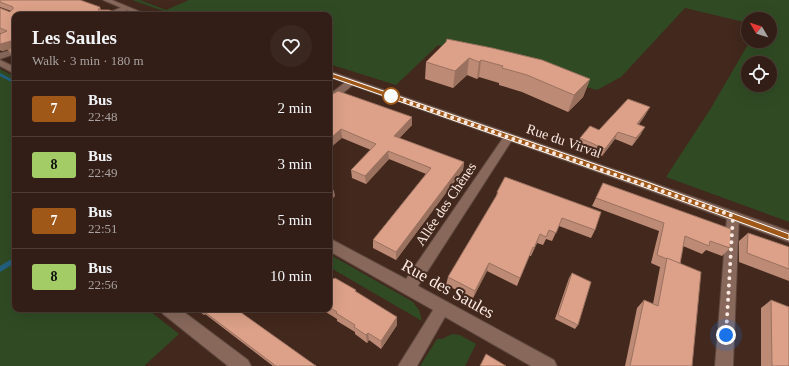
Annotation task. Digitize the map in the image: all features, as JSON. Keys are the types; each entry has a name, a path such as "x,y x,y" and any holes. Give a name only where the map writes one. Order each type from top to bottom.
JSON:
{"street":[{"path":"107,0 136,12"},
{"path":"114,12 125,8"},
{"path":"0,56 12,52"},
{"path":"0,63 12,69"},
{"name":"Rue du Virval","path":"332,75 789,237"},
{"path":"332,98 351,82"},
{"name":"Allée des Chênes","path":"408,288 509,137"},
{"path":"724,366 733,216"},
{"name":"Rue des Saules","path":"332,246 548,366"},
{"path":"406,366 443,307"},
{"path":"172,312 242,366"}],"green space":[{"path":"132,0 140,0 166,10 189,0 789,0 789,222 666,177 711,108 741,56 741,92 777,92 777,56 741,56 746,48 777,48 777,12 741,12 741,21 685,8 621,77 597,90 438,45 396,85 332,65 332,12 166,12"},
{"path":"0,69 12,75 12,312 151,312 179,334 144,366 0,366"},
{"path":"332,256 413,302 419,310 422,321 332,269"},
{"path":"452,334 460,335 476,344 465,366 420,366 437,339 442,339"}],"building":[{"path":"0,0 80,0 100,7 98,10 109,10 114,12 12,12 12,48 11,41 0,44 0,34 7,31 0,28 0,8 10,12 13,7 0,2"},
{"path":"447,39 542,60 590,79 574,95 527,75 481,60 479,62 469,58 455,71 426,62 446,42"},
{"path":"338,91 412,117 394,136 464,162 396,252 373,240 431,168 388,151 365,176 351,170 376,144 341,129 332,137 332,94"},
{"path":"628,99 650,107 637,124 645,127 636,138 618,132 605,149 580,138 590,126 599,130"},
{"path":"505,177 601,212 595,230 562,218 556,233 549,230 546,237 540,234 520,278 489,263 475,291 448,277 498,193 497,192"},
{"path":"603,183 731,229 730,248 710,241 709,246 685,236 680,264 657,255 664,223 596,198"},
{"path":"748,233 789,247 789,269 747,253"},
{"path":"667,258 701,272 692,366 630,366 644,300 658,306"},
{"path":"572,273 591,282 578,325 558,315"},
{"path":"332,278 356,290 355,291 397,317 381,341 368,333 366,335 354,327 355,325 336,313 337,312 332,309"},
{"path":"771,300 789,307 789,366 772,366"},
{"path":"205,312 240,312 316,366 276,366"},
{"path":"486,354 506,366 480,366"}],"waterway":[{"path":"0,74 12,81"},
{"path":"0,269 12,262"}],"bus line":[{"name":"7","path":"332,75 644,184 789,237"}],"route":[{"path":"391,96 733,216 726,335"}]}
